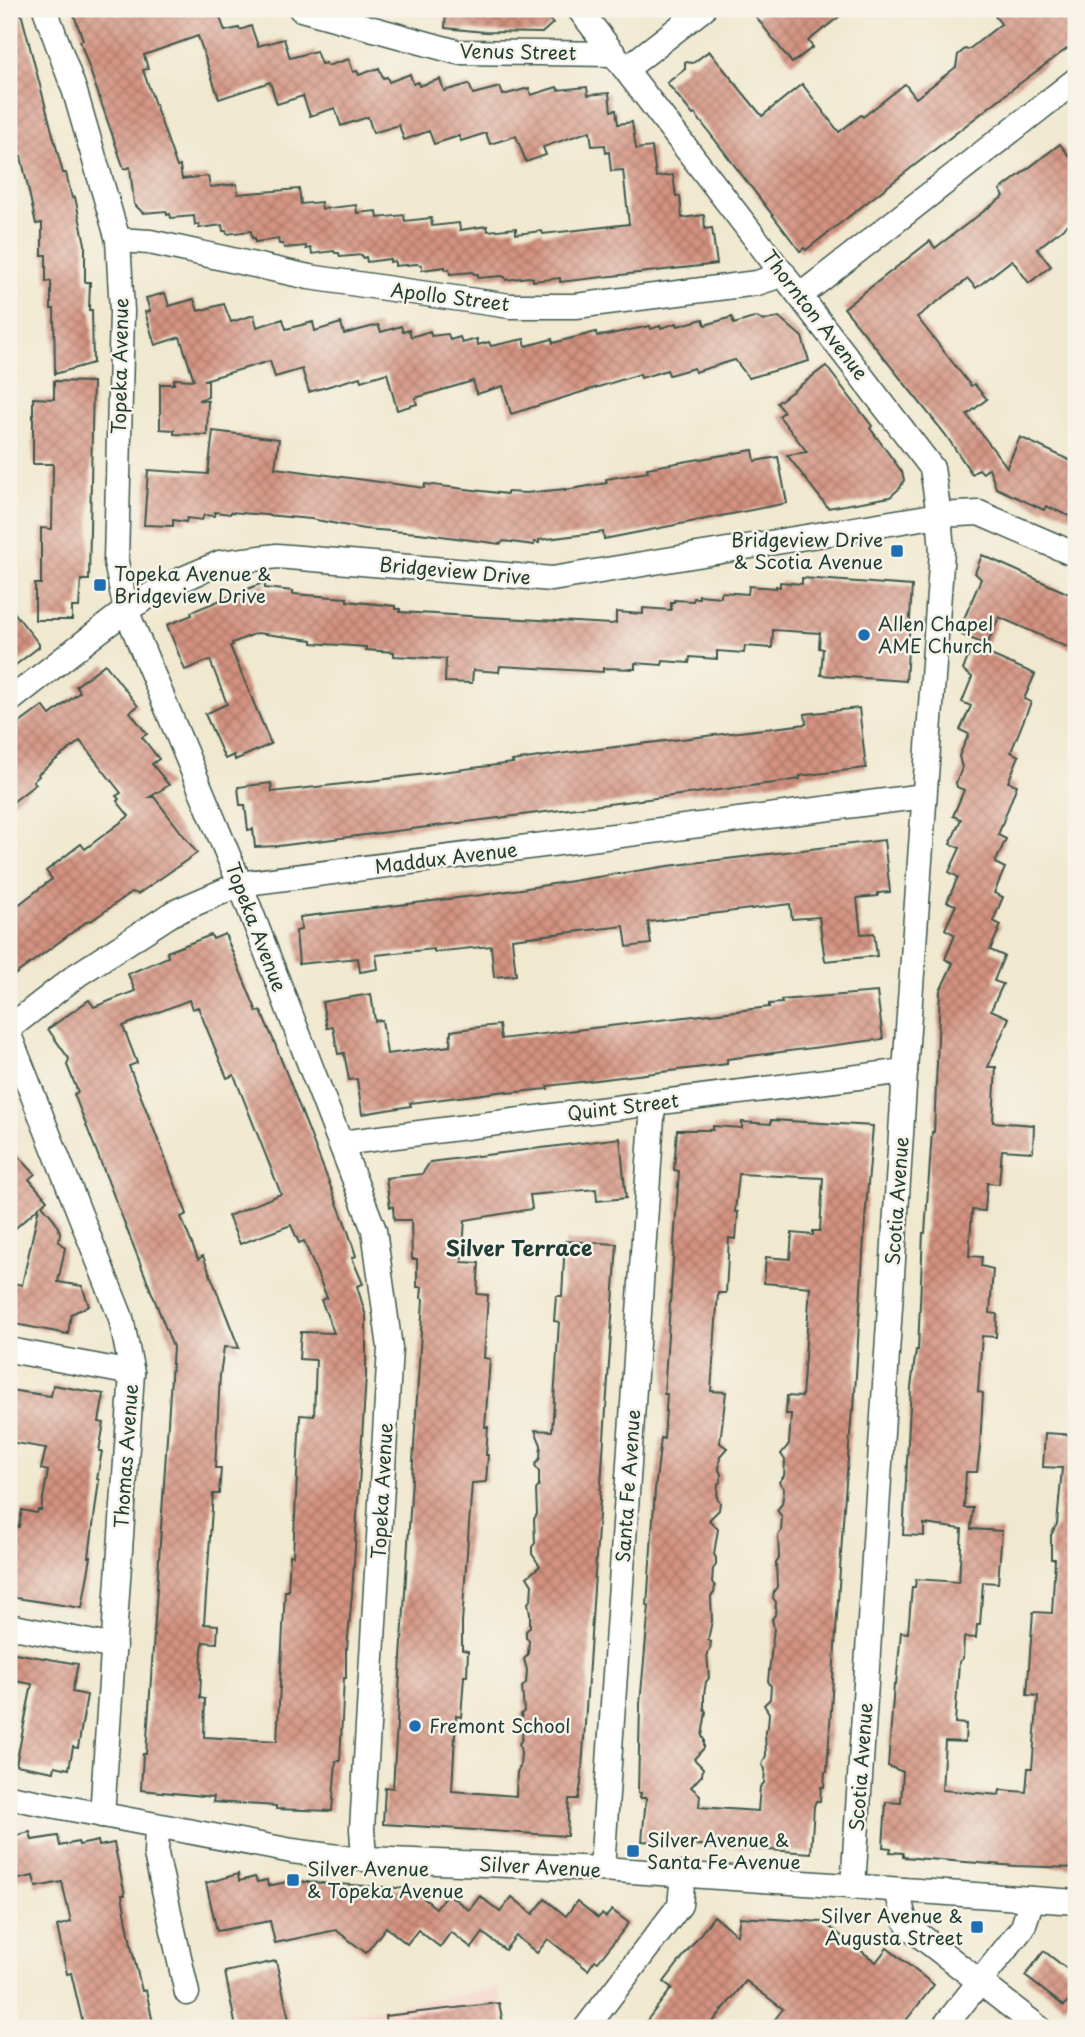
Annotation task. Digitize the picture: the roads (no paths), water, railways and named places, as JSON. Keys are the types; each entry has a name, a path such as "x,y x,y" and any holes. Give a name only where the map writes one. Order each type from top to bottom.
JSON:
{"street":[{"name":"Topeka Avenue","path":"45,9 75,92 118,240 122,311 116,562 126,610 240,884 374,1230 390,1348 362,1829 364,1859"},
{"name":"Venus Street","path":"301,9 457,52 620,61"},
{"name":"Thornton Avenue","path":"579,9 932,468 939,515"},
{"path":"620,61 703,9"},
{"path":"801,295 1076,80"},
{"name":"Apollo Street","path":"118,240 150,242 309,277 510,306 576,306 757,283 784,274"},
{"path":"939,515 979,513 1076,555"},
{"name":"Bridgeview Drive","path":"9,701 126,610 164,587 220,563 277,556 552,579 939,515"},
{"name":"Scotia Avenue","path":"853,1887 923,796 942,551 939,515"},
{"name":"Maddux Avenue","path":"9,1028 77,975 173,913 240,884 923,796"},
{"name":"Thomas Avenue","path":"9,1035 121,1318 132,1373 102,1815"},
{"name":"Quint Street","path":"341,1143 905,1071"},
{"name":"Santa Fe Avenue","path":"602,1869 653,1103"},
{"path":"9,1350 132,1373"},
{"path":"9,1626 114,1647"},
{"name":"Silver Avenue","path":"9,1797 292,1852 364,1859 602,1869 1076,1902"},
{"path":"157,1827 156,1854 187,1993"},
{"path":"586,2028 680,1905 683,1875"},
{"path":"897,1890 909,1927 1039,2028"},
{"path":"943,2028 1023,1927 1032,1899"}],"place":[{"name":"Bridgeview Drive & Scotia Avenue","path":"897,551"},
{"name":"Topeka Avenue & Bridgeview Drive","path":"100,585"},
{"name":"Allen Chapel AME Church","path":"864,635"},
{"name":"Fremont School","path":"415,1726"},
{"name":"Silver Avenue & Santa Fe Avenue","path":"633,1851"},
{"name":"Silver Avenue & Topeka Avenue","path":"293,1880"},
{"name":"Silver Avenue & Augusta Street","path":"977,1927"}],"district":[{"name":"Silver Terrace","path":"519,1249"}]}
